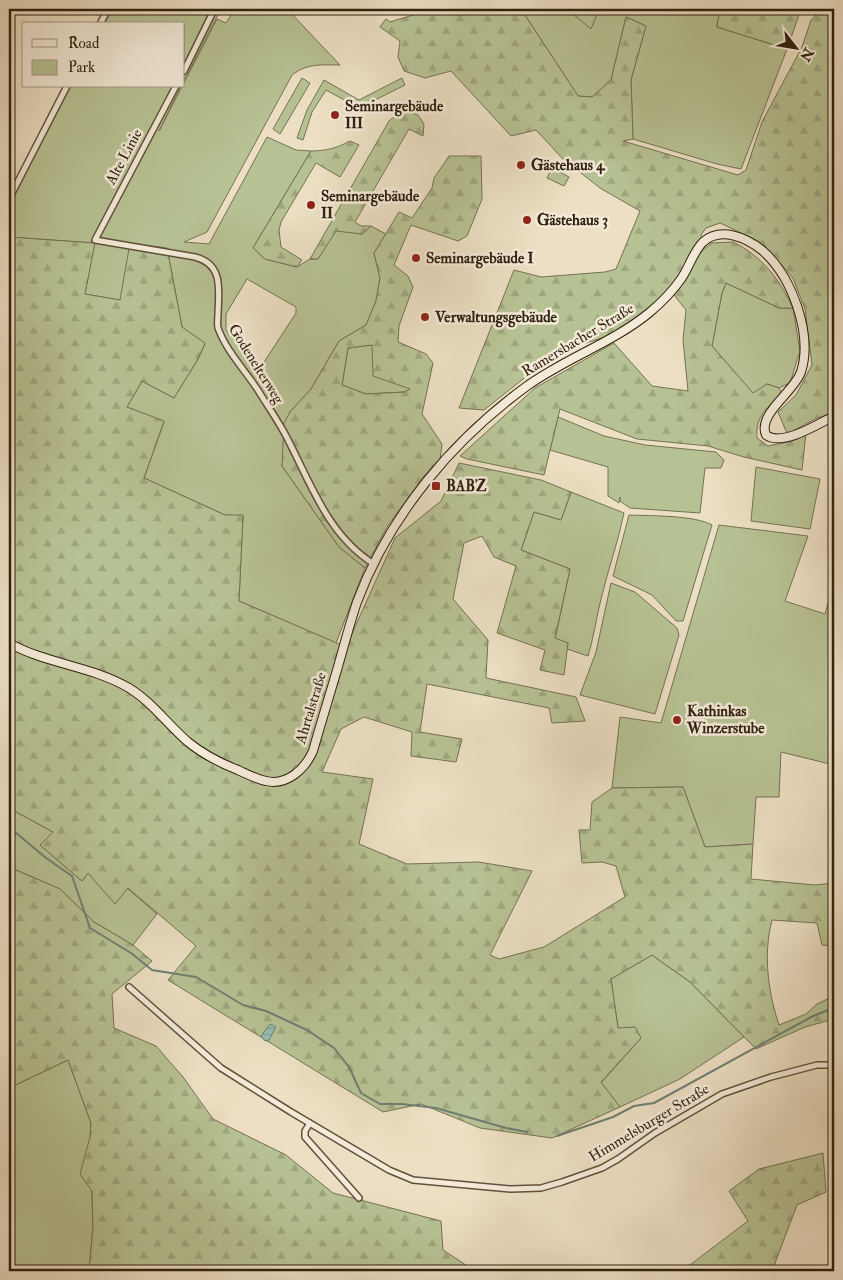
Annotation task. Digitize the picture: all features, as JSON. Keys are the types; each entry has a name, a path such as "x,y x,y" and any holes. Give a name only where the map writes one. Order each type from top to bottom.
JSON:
{"main road":[{"name":"Ramersbacher Straße","path":"442,463 493,412 530,384 625,330 650,312 682,278 702,243 721,234 750,242 773,262 790,288 803,332 804,348 801,373 790,391 768,414 764,425 766,435 775,439 785,438 834,416"},
{"name":"Ahrtalstraße","path":"9,643 39,656 79,667 115,681 142,698 188,742 209,756 267,782 292,777 303,768 313,751 350,622 374,564 402,515 442,463"}],"street":[{"path":"101,22 108,9"},
{"path":"185,69 209,24 212,14 209,9"},
{"path":"9,199 66,88"},
{"name":"Alte Linie","path":"95,240 175,88"},
{"name":"Godenelterweg","path":"95,240 195,257 204,259 212,265 218,287 218,326 225,343 254,382 285,434 318,501 345,541 359,555 374,564"},
{"name":"Himmelsburger Straße","path":"128,987 221,1068 389,1170 413,1180 512,1189 541,1188 602,1168 655,1133 722,1094 771,1077 818,1065 834,1064"},
{"path":"310,1123 305,1131 305,1137 359,1198"}],"green space":[{"path":"112,9 221,9 185,79 185,22 105,22"},
{"path":"235,9 287,9 340,65 321,65 303,68 292,75 207,232 184,242 209,244 267,137 296,150 311,151 253,248 265,259 297,267 310,259 318,259 336,230 362,234 371,226 386,234 374,253 380,278 376,301 366,325 339,341 311,389 290,412 282,466 339,547 365,568 336,643 239,601 243,516 225,515 144,478 164,422 127,407 142,381 174,398 205,344 182,327 167,248 120,300 85,294 94,243 9,237 9,203 70,88 180,88 159,131 181,88 185,88 185,81 217,19 226,23","holes":["247,279 296,307 296,313 259,370 226,330 226,314"]},
{"path":"415,9 521,9 578,96 592,97 611,80 626,17 646,26 631,80 633,139 623,141 738,175 746,170 762,122 802,47 811,20 822,9 834,9 834,412 815,419 789,433 786,431 778,412 796,395 812,365 805,309 793,278 762,243 720,223 706,228 701,235 703,237 682,274 669,291 642,315 612,335 579,345 537,368 484,410 459,408 514,270 541,277 605,272 616,269 640,211 600,188 562,158 536,130 511,136 451,71 425,78 404,71 398,57 400,41 380,27 386,19 390,22 413,15"},
{"path":"521,9 567,9 591,28 599,9 722,9 717,27 787,49 741,169 717,164 633,139 631,80 646,26 626,17 611,80 592,97 578,96"},
{"path":"567,9 599,9 591,29"},
{"path":"722,9 794,9 800,12 787,49 717,27"},
{"path":"302,78 310,83 280,134 273,129"},
{"path":"402,78 405,85 359,108 326,90 312,112 303,140 297,138 307,110 324,80 359,100"},
{"path":"407,111 418,115 424,124 423,136 409,129 355,222 361,226 371,226 362,234 336,231 318,259 310,259 389,121 399,113"},
{"path":"350,141 359,145 340,177 316,163 281,222 279,230 281,247 302,260 297,267 265,259 253,248 311,151 331,149"},
{"path":"449,156 481,156 482,199 467,236 458,241 411,225 394,265 408,276 413,287 399,326 398,342 426,354 433,363 422,414 442,444 440,460 424,476 387,527 365,568 339,547 282,466 284,423 290,412 311,389 339,341 366,325 376,301 380,278 374,253 399,212 412,218 432,188 434,178","holes":["372,345 373,376 410,389 405,392 366,394 342,385 348,348"]},
{"path":"552,168 569,177 564,186 547,178"},
{"path":"9,237 95,243 85,294 120,300 130,243 167,248 182,327 205,343 198,359 174,398 142,381 127,407 164,421 144,478 225,515 243,515 239,601 346,647 395,538 441,501 459,463 541,480 571,492 561,520 534,512 521,550 570,569 555,638 568,643 564,675 540,670 545,650 497,633 516,566 494,557 482,536 464,543 453,599 488,640 486,678 576,697 585,721 552,723 549,708 427,684 420,732 462,739 456,762 411,756 412,732 364,717 341,729 322,772 373,779 359,844 407,864 479,862 532,871 490,955 499,959 544,947 625,897 616,866 602,862 582,863 579,830 590,830 592,802 612,788 683,787 705,847 753,844 751,879 815,885 834,883 834,946 822,945 817,923 772,920 767,959 772,999 779,1025 806,1014 817,1004 834,996 834,1019 805,1027 756,1049 690,982 652,955 611,979 618,1028 635,1027 641,1038 601,1082 620,1107 552,1138 480,1128 421,1104 383,1112 168,980 196,946 128,888 115,904 88,873 82,881 40,845 53,832 9,808"},
{"path":"733,242 753,254 769,270 793,308 779,308 726,283 722,293 712,346 753,393 767,384 779,388 782,393 760,418 757,438 768,446 792,441 806,433 802,470 744,457 708,446 637,439 560,409 544,475 460,456 535,388 614,343 652,386 688,391 683,340 686,310 674,295 691,270 697,256 711,243"},
{"path":"726,283 779,308 793,308 800,351 790,383 779,388 767,384 753,394 712,346 722,293"},
{"path":"372,345 411,388 405,392 366,394 342,385 348,348"},
{"path":"558,417 604,436 645,445 716,452 724,460 721,468 705,468 700,513 630,508 620,501 620,497 619,503 608,496 608,467 550,450"},
{"path":"756,467 820,479 810,529 751,521"},
{"path":"571,492 624,513 588,656 567,649 568,643 555,639 570,569 521,550 534,512 561,520"},
{"path":"629,515 695,519 712,525 683,621 676,621 652,595 613,576"},
{"path":"719,525 808,536 785,601 825,614 834,581 834,765 781,752 779,797 756,797 753,844 705,847 683,787 612,788 620,717 661,723"},
{"path":"611,583 635,592 677,628 679,635 655,714 580,695 596,652"},
{"path":"9,808 53,832 40,845 82,881 88,873 127,888 157,914 133,945 94,922 60,889 9,867"},
{"path":"9,867 60,889 94,922 133,945 152,961 112,994 114,1028 156,1046 183,1077 213,1119 286,1155 333,1193 441,1221 443,1250 475,1271 89,1271 93,1227 92,1191 80,1174 90,1137 91,1123 68,1060 9,1088"},
{"path":"652,955 690,982 744,1037 680,1079 620,1107 601,1083 641,1038 618,1028 611,979"},
{"path":"68,1060 91,1123 93,1227 89,1271 9,1271 9,1088"},
{"path":"823,1153 826,1192 797,1205 772,1271 682,1271 748,1221 729,1191 759,1169"}],"water":[{"path":"270,1024 276,1027 269,1040 265,1041 261,1036"}],"waterway":[{"path":"9,827 46,858 72,876 90,928 131,953 152,970 196,977 243,1005 266,1011 307,1030 334,1048 349,1067 361,1093 380,1104 402,1104 436,1108 527,1132"},
{"path":"557,1136 613,1117 634,1106 654,1103 813,1016 834,1008"}],"place":[{"name":"Seminargebäude III","path":"335,115"},
{"name":"Gästehaus 4","path":"521,165"},
{"name":"Seminargebäude II","path":"311,205"},
{"name":"Gästehaus 3","path":"527,220"},
{"name":"Seminargebäude I","path":"416,258"},
{"name":"Verwaltungsgebäude","path":"425,317"},
{"name":"BABZ","path":"436,486"},
{"name":"Kathinkas Winzerstube","path":"677,720"}]}
